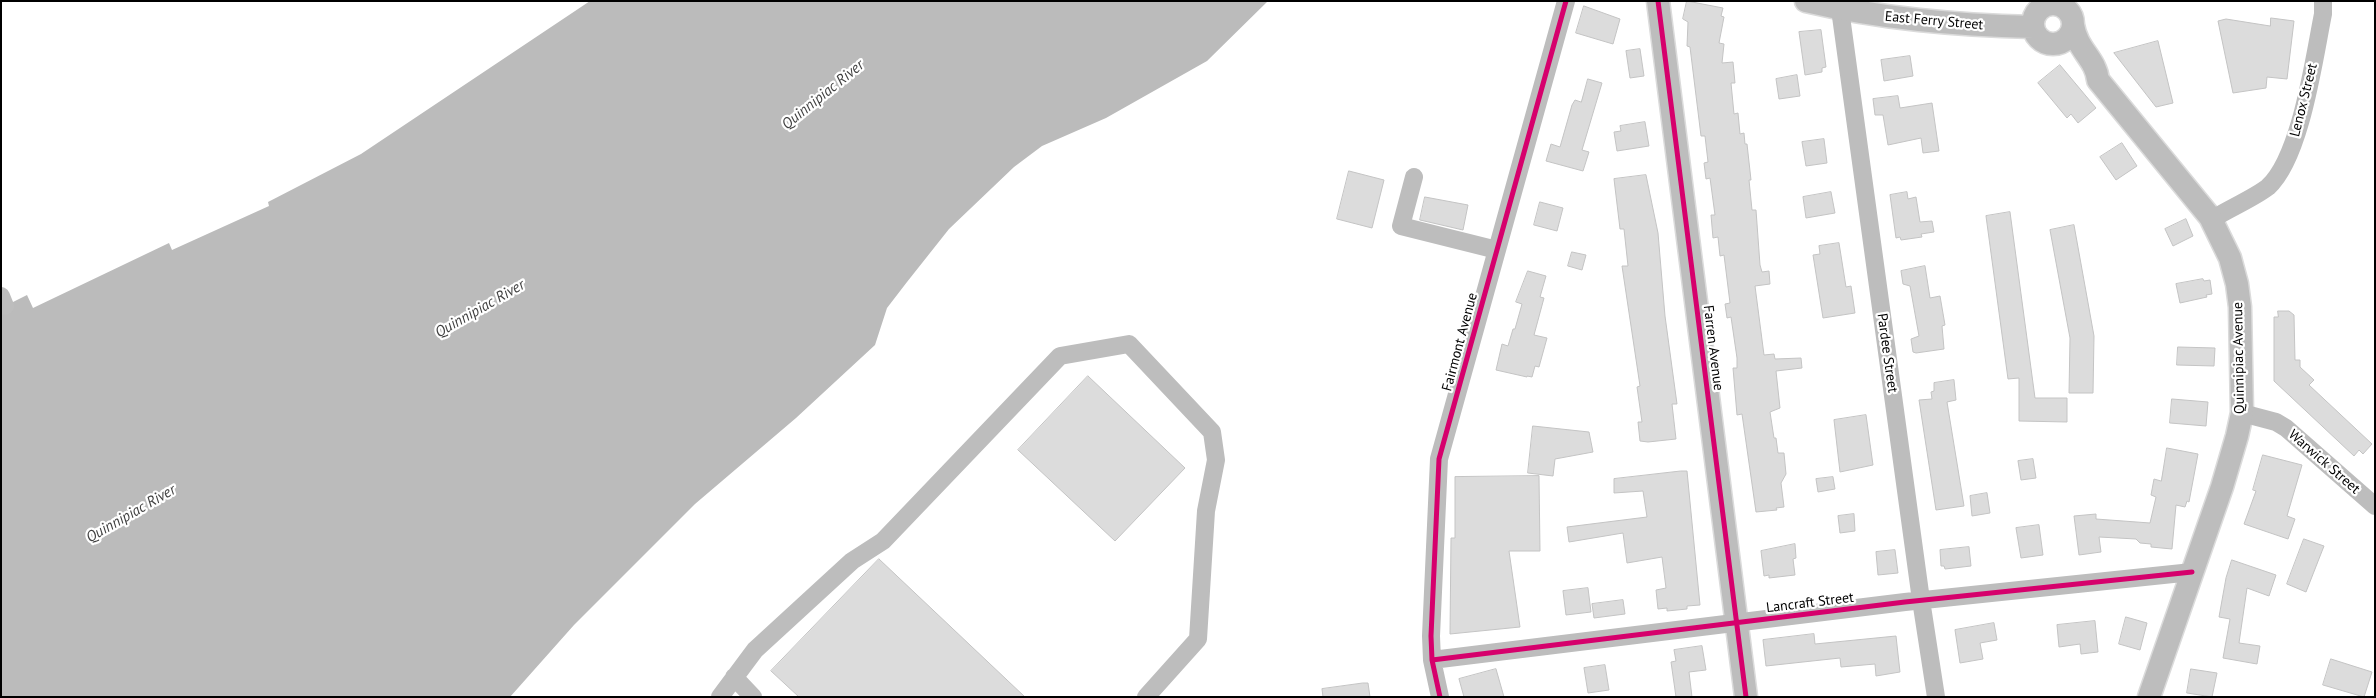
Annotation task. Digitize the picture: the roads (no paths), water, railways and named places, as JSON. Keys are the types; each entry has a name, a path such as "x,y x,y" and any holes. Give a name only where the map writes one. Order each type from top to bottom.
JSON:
{"main road":[{"name":"Farren Avenue","path":"1658,1 1746,697"},
{"name":"East Ferry Street","path":"1806,1 1892,18 1953,24 2038,12"},
{"path":"2053,4 2068,12 2067,39 2052,44 2041,40 2038,12 2053,4"},
{"name":"Quinnipiac Avenue","path":"2068,12 2077,42 2096,68 2098,80"},
{"name":"Quinnipiac Avenue","path":"2052,44 2066,51 2088,76 2098,80 2212,220 2230,258 2237,284 2240,315 2242,413 2233,453 2149,697"}],"street":[{"name":"Fairmont Avenue","path":"1440,697 1432,660 1431,636 1439,459 1566,1"},
{"name":"Lenox Street","path":"2212,220 2267,188 2277,176 2292,146 2303,113 2323,14 2323,1"},
{"name":"Pardee Street","path":"1840,8 1920,600 1936,697"},
{"path":"1414,177 1401,226 1497,250"},
{"path":"720,697 755,650 845,568 883,541 1060,356 1129,344 1212,432 1216,460 1206,511 1198,639 1146,697"},
{"name":"Warwick Street","path":"2242,413 2276,422 2286,428 2375,506"},
{"name":"Lancraft Street","path":"1432,660 1920,600 2192,572"},
{"path":"734,677 753,697"}],"water":[{"name":"Quinnipiac River","path":"590,1 1268,1 1207,61 1106,118 1042,146 1014,167 949,229 907,282 887,308 875,345 796,418 695,504 574,625 510,697 1,697 1,308 27,295 33,308 169,243 172,250 269,206 268,202 361,154"}]}
